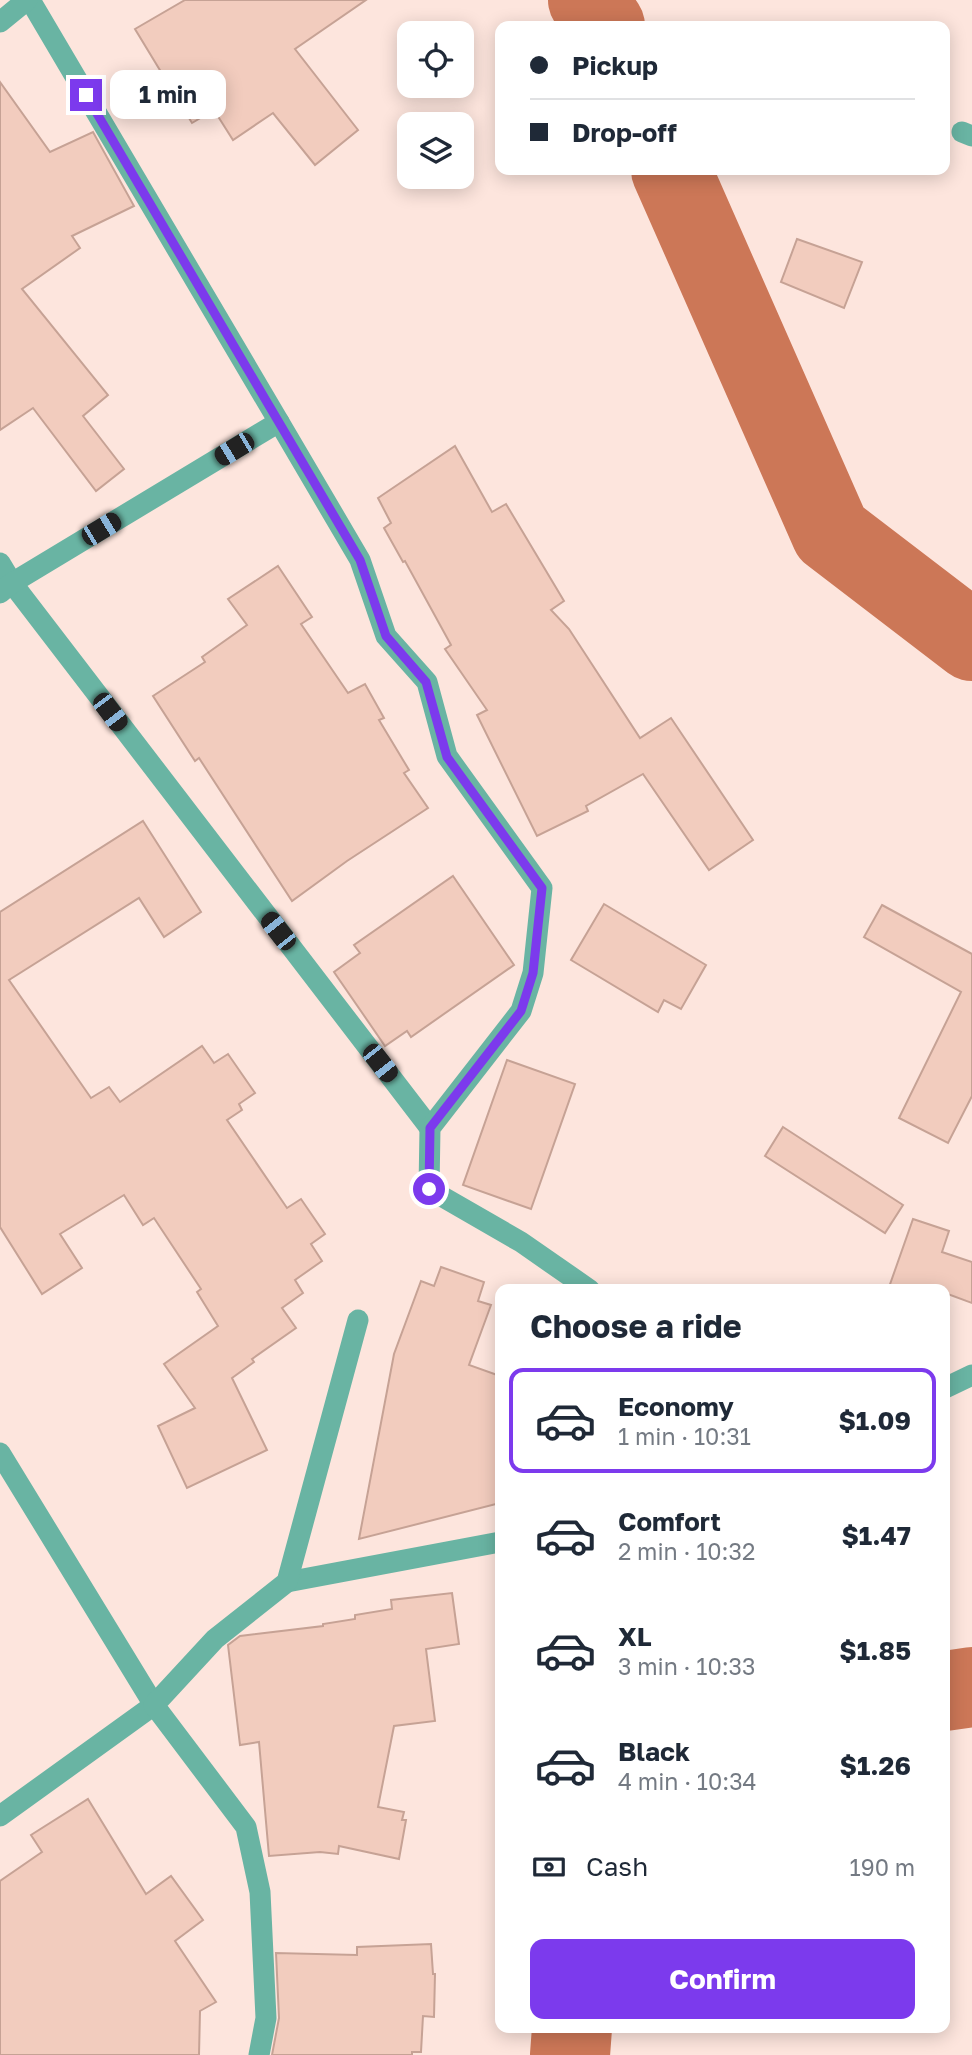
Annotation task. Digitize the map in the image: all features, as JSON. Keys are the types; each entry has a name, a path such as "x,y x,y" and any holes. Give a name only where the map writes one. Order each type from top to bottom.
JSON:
{"street":[{"path":"0,22 29,0 360,560 386,636 426,682 447,757 542,888 533,973 521,1011 430,1128 429,1189 521,1242 581,1284"},
{"path":"6,588 279,422"},
{"path":"0,563 6,588 430,1128"},
{"path":"287,1582 358,1320"},
{"path":"950,1386 972,1375"},
{"path":"0,1453 154,1705 246,1827 260,1892 266,2018 259,2055"},
{"path":"0,1816 154,1705 215,1639 287,1582 495,1543"}],"building":[{"path":"185,0 366,0 295,49 358,130 315,165 273,113 233,140 214,110 192,123 135,29"},
{"path":"0,82 50,152 93,132 134,206 72,236 80,248 22,289 108,395 83,416 124,469 96,491 33,408 0,430"},
{"path":"797,239 862,262 844,308 781,282"},
{"path":"455,446 492,512 506,504 564,601 551,610 569,629 640,738 671,718 753,840 709,870 643,774 586,806 588,811 537,836 477,715 487,710 445,649 451,645 384,528 391,523 378,498"},
{"path":"278,566 312,617 301,624 348,693 365,684 384,718 379,720 409,770 404,773 428,808 292,901 199,758 195,761 153,696 205,662 202,657 247,625 228,599"},
{"path":"143,821 201,912 164,937 139,898 9,980 91,1098 109,1087 120,1102 202,1046 214,1063 228,1054 255,1093 239,1104 242,1110 227,1120 287,1208 301,1199 325,1234 311,1244 322,1261 295,1280 303,1293 282,1308 296,1328 252,1359 254,1362 232,1378 267,1450 187,1488 158,1426 195,1408 164,1364 218,1326 197,1292 201,1289 154,1218 143,1225 124,1195 60,1234 82,1268 42,1294 0,1227 0,912"},
{"path":"453,876 514,965 411,1037 407,1031 385,1046 334,972 360,953 354,945"},
{"path":"604,904 706,965 681,1009 664,1000 658,1012 571,960"},
{"path":"882,905 972,954 972,1096 948,1143 899,1118 961,992 864,937"},
{"path":"507,1060 575,1084 531,1209 463,1185"},
{"path":"783,1127 903,1205 885,1233 765,1156"},
{"path":"913,1219 949,1231 942,1252 972,1262 972,1303 950,1295 950,1284 890,1284"},
{"path":"441,1267 484,1282 478,1301 491,1305 469,1365 495,1374 495,1504 359,1539 394,1354 421,1281 434,1286"},
{"path":"452,1593 459,1644 426,1649 435,1721 394,1726 378,1807 404,1812 402,1820 406,1820 399,1859 339,1846 338,1854 320,1852 269,1856 259,1742 240,1745 228,1645 240,1636 323,1626 355,1619 355,1615 392,1609 391,1600"},
{"path":"88,1799 146,1894 171,1876 203,1920 175,1941 216,2002 200,2011 199,2055 0,2055 0,1881 42,1852 31,1835"},
{"path":"431,1944 435,1974 434,2017 423,2016 421,2052 412,2052 412,2055 272,2055 279,2018 276,1953 357,1955 357,1947"}],"waterway":[{"path":"588,0 602,21"},
{"path":"673,175 831,533 972,641"},
{"path":"950,1690 972,1687"},
{"path":"570,2055 572,2033"}],"route":[{"path":"86,95 360,560 386,636 426,682 447,757 542,888 533,973 521,1011 430,1128 429,1189"}]}
